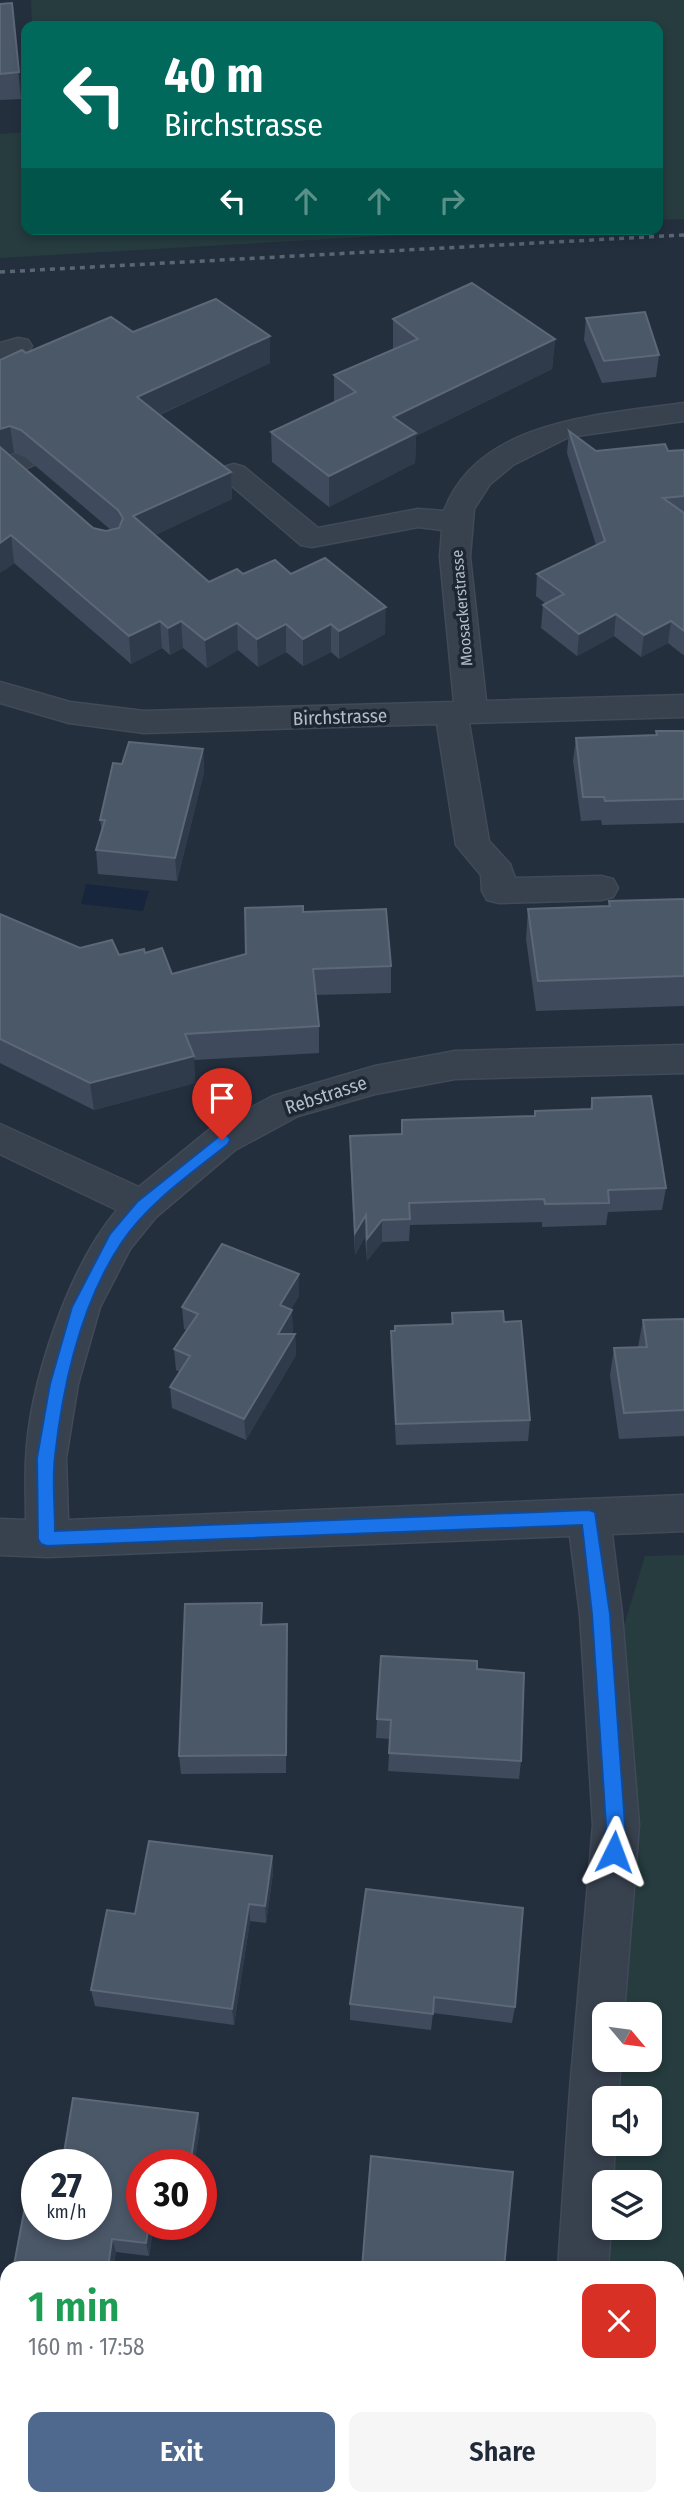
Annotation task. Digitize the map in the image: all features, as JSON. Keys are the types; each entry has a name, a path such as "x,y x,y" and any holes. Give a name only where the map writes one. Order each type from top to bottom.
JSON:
{"street":[{"name":"Moosackerstrasse","path":"601,888 499,891 498,872 472,845 461,712 454,557 459,509 479,478 503,458 532,442 563,429 684,412"},
{"path":"15,473 40,452"},
{"path":"234,473 312,538 418,518 458,522"},
{"name":"Birchstrasse","path":"0,692 69,712 144,722 684,706"},
{"name":"Rebstrasse","path":"47,1539 46,1458 58,1384 80,1307 116,1238 143,1206 222,1140 286,1106 375,1080 455,1065 684,1059"},
{"path":"0,1138 143,1206"},
{"path":"0,1537 47,1539 684,1513"},
{"path":"583,2261 594,2090 616,1825 601,1614 589,1517"}],"green space":[{"path":"31,0 684,0 684,219 663,220 663,21 32,21"},
{"path":"21,132 21,235 398,235 0,258 0,134"},
{"path":"684,1555 684,2261 608,2261 609,2240 662,2240 662,2170 613,2170 613,2156 662,2156 662,2086 618,2086 618,2072 662,2072 662,2002 623,2002 632,1827 621,1636 645,1556"}],"water":[{"path":"86,884 149,891 143,911 81,904"}],"building":[{"path":"12,3 19,72 0,74 0,4"},
{"path":"472,283 555,339 393,417 416,433 329,476 271,432 356,392 334,375 418,339 393,319"},
{"path":"216,299 270,336 137,397 231,472 133,516 209,582 237,569 243,574 275,560 291,574 325,558 386,607 339,631 331,624 303,639 286,624 257,639 237,623 205,640 181,621 168,628 160,621 129,636 11,535 0,543 0,447 93,528 106,531 119,528 123,518 118,510 21,430 10,426 0,429 0,360 22,350 26,353 111,317 133,332"},
{"path":"645,312 659,355 604,361 586,318"},
{"path":"569,431 596,451 665,444 668,451 684,450 684,496 663,498 684,513 684,631 671,621 644,635 616,614 579,634 543,605 564,594 537,574 605,541"},
{"path":"656,731 684,731 684,799 605,801 604,797 583,797 576,738 657,735"},
{"path":"129,742 203,749 175,858 96,850 105,820 100,820 113,763 122,764"},
{"path":"684,899 684,976 538,981 528,909 610,906 609,901"},
{"path":"303,906 303,912 386,909 391,966 313,969 319,1026 185,1034 194,1056 90,1083 0,1039 0,914 80,948 112,940 119,955 144,949 145,953 162,948 172,974 246,954 245,908"},
{"path":"651,1096 666,1188 608,1190 609,1203 545,1204 544,1199 409,1203 410,1219 382,1220 367,1239 366,1215 355,1233 350,1136 402,1134 402,1120 535,1116 535,1111 592,1109 592,1098"},
{"path":"222,1244 299,1274 280,1305 292,1310 278,1334 295,1334 244,1419 170,1387 190,1356 174,1349 198,1314 182,1307"},
{"path":"503,1311 504,1322 521,1321 530,1420 396,1424 391,1331 395,1331 395,1326 453,1324 452,1313"},
{"path":"684,1319 684,1410 624,1413 614,1348 647,1347 643,1320"},
{"path":"262,1603 261,1625 287,1624 286,1755 179,1756 185,1604"},
{"path":"381,1656 477,1661 477,1669 524,1673 521,1761 389,1753 391,1720 377,1719"},
{"path":"149,1841 272,1856 265,1906 249,1904 232,2009 91,1990 107,1910 135,1914"},
{"path":"366,1889 523,1908 515,2007 434,1997 433,2014 350,2004"},
{"path":"73,2098 198,2113 192,2149 126,2149 126,2240 146,2240 146,2243 112,2239 112,2149 65,2149"},
{"path":"371,2156 513,2172 505,2261 363,2261"},
{"path":"21,2228 21,2240 112,2240 109,2261 15,2261"}],"railway":[{"path":"0,272 684,235"}],"route":[{"path":"222,1140 143,1206 116,1238 80,1307 58,1384 46,1458 47,1539 589,1517 601,1614 616,1825 614,1852"}]}
